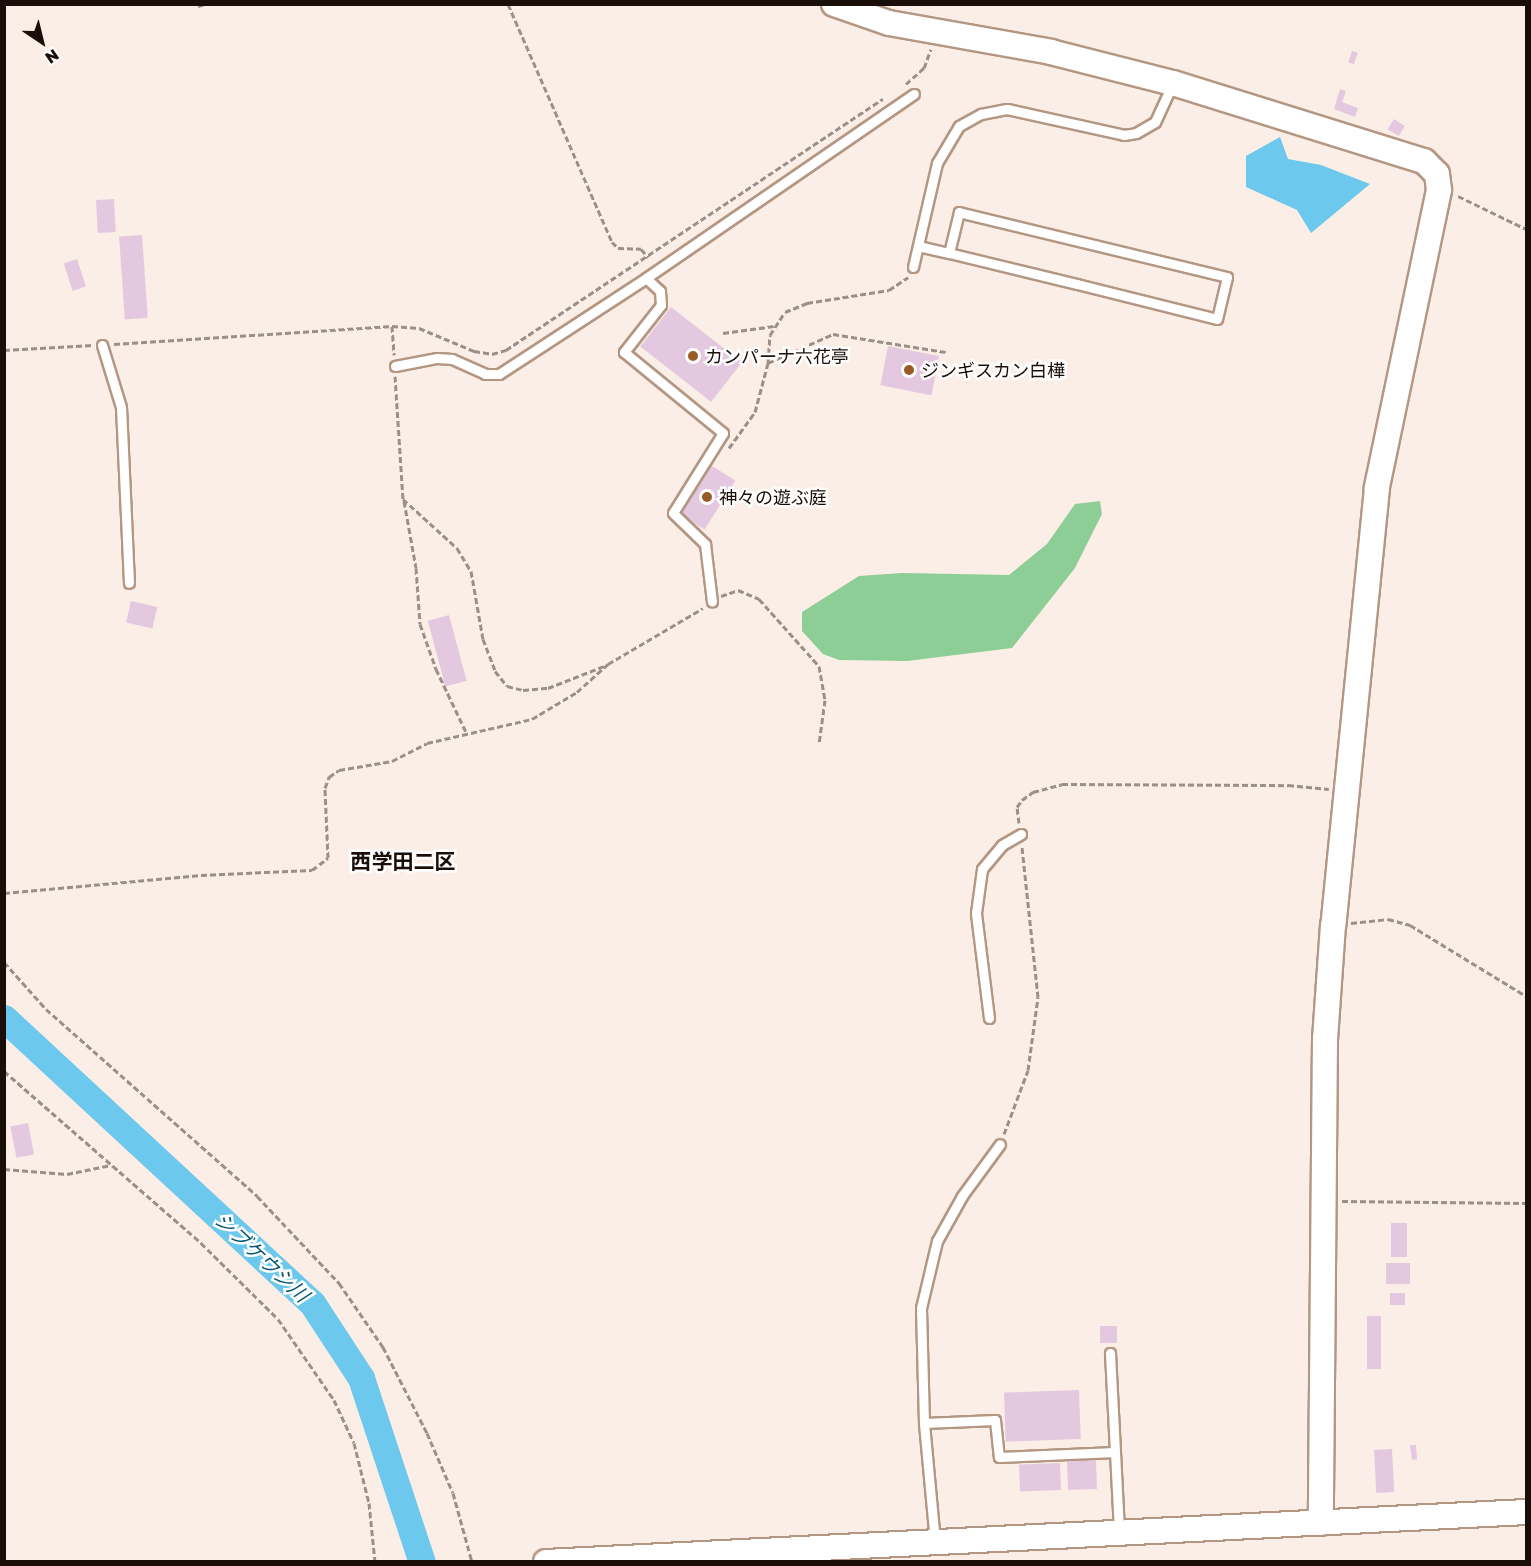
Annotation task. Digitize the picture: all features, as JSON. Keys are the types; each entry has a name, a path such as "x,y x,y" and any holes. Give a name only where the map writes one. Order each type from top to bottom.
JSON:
{"street":[{"path":"834,4 889,23 1051,52 1173,83 1424,161 1437,174 1439,190 1377,488 1333,925 1325,1039 1321,1523"},
{"path":"546,1562 935,1545 1527,1512"}],"lane":[{"path":"913,267 943,149 950,136 970,118 1007,109 1124,135 1136,134 1155,122 1173,83"},
{"path":"395,366 437,358 452,359 485,374 499,374 646,278 914,94"},
{"path":"918,246 1217,319 1227,277 959,212 949,253"},
{"path":"646,278 660,291 661,305 624,352 723,433 673,513 705,544 712,602"},
{"path":"102,345 121,406 129,583"},
{"path":"989,1018 976,913 982,869 1002,844 1021,834"},
{"path":"935,1545 924,1423 921,1308 938,1241 962,1196 1000,1144"},
{"path":"1110,1353 1119,1535"},
{"path":"924,1423 995,1420 999,1457 1115,1452"}],"path":[{"path":"198,6 206,4"},
{"path":"508,4 612,242 618,248 641,249 648,257"},
{"path":"904,85 924,68 935,33"},
{"path":"4,351 392,326 419,328 474,351 492,354 520,342 885,98"},
{"path":"1439,190 1527,229"},
{"path":"726,452 755,412 768,363 774,326 785,312 807,303 900,286 913,267"},
{"path":"392,326 404,499 416,568 420,624 436,669 467,734"},
{"path":"723,333 774,326"},
{"path":"768,363 833,334 946,352"},
{"path":"404,499 457,548 471,571 483,639 495,671 507,686 549,688 608,664 712,602 738,590 759,599 819,666 825,700 819,744"},
{"path":"4,893 201,875 312,870 328,858 325,789 329,777 339,770 392,761 411,748 532,719 577,692 608,664"},
{"path":"1000,1144 1028,1070 1038,997 1017,807 1033,792 1062,784 1288,784 1347,790"},
{"path":"1333,925 1397,920 1527,996"},
{"path":"4,962 46,1009 257,1196 339,1282 383,1347 427,1433 453,1493 472,1562"},
{"path":"4,1071 250,1290 306,1358 334,1400 354,1443 369,1503 375,1562"},
{"path":"4,1169 68,1174 111,1165"},
{"path":"1324,1201 1527,1203"}],"green space":[{"path":"1100,501 1102,514 1075,568 1012,648 907,661 839,660 823,654 802,631 802,612 859,576 902,573 1009,575 1047,544 1075,504"}],"water":[{"path":"1280,137 1288,159 1321,165 1370,184 1311,233 1297,210 1246,187 1246,156"}],"building":[{"path":"1352,51 1358,53 1354,64 1348,62"},
{"path":"1340,89 1346,91 1342,102 1358,108 1355,117 1334,109"},
{"path":"1394,119 1405,126 1399,136 1388,129"},
{"path":"114,199 116,232 98,233 96,200"},
{"path":"142,235 148,318 125,319 119,237"},
{"path":"77,259 86,287 73,291 64,263"},
{"name":"カンパーナ六花亭","path":"671,307 742,362 711,402 640,346"},
{"name":"ジンギスカン白樺","path":"888,346 939,356 931,395 880,385"},
{"name":"神々の遊ぶ庭","path":"709,464 735,480 705,530 678,513"},
{"path":"131,601 157,607 152,629 126,622"},
{"path":"449,615 467,681 445,686 428,621"},
{"path":"28,1123 34,1154 16,1158 10,1126"},
{"path":"1391,1223 1407,1223 1407,1257 1391,1257"},
{"path":"1386,1263 1410,1263 1410,1284 1386,1284"},
{"path":"1390,1293 1405,1293 1405,1305 1390,1305"},
{"path":"1367,1316 1381,1316 1381,1369 1367,1369"},
{"path":"1100,1326 1117,1326 1117,1343 1100,1343"},
{"path":"1079,1390 1081,1439 1006,1442 1004,1393"},
{"path":"1410,1445 1416,1445 1417,1459 1412,1460"},
{"path":"1392,1449 1394,1492 1376,1493 1374,1450"},
{"path":"1096,1460 1097,1489 1068,1490 1067,1461"},
{"path":"1060,1463 1061,1490 1020,1491 1019,1464"}],"waterway":[{"name":"シブケウシ川","path":"4,1018 312,1303 361,1378 422,1562"}],"place":[{"name":"カンパーナ六花亭","path":"693,356"},
{"name":"ジンギスカン白樺","path":"909,370"},
{"name":"神々の遊ぶ庭","path":"707,497"}],"district":[{"name":"西学田二区","path":"403,861"}]}
